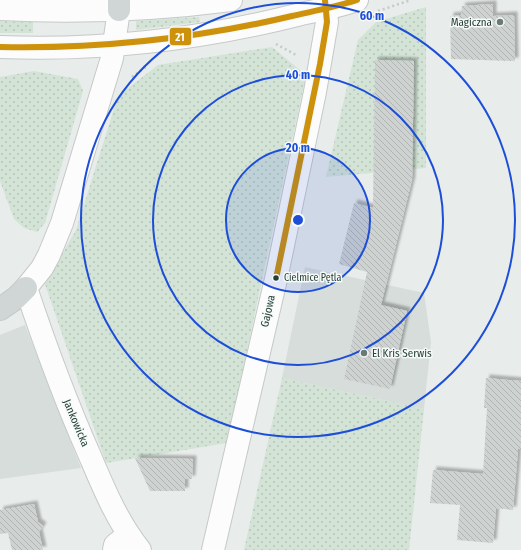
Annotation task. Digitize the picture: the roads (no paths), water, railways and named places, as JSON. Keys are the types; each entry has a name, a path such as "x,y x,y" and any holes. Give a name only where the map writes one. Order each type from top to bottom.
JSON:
{"main road":[{"path":"0,309 16,298 26,288"}],"street":[{"path":"0,9 34,11 119,5 194,4 231,0"},
{"path":"0,47 34,48 115,45 161,41 232,30 326,4 357,0"},
{"name":"Gajowa","path":"214,550 276,279 310,115 325,37 327,22 326,4"},
{"path":"26,288 42,268 58,236 115,45 119,5"},
{"name":"Jankowicka","path":"26,288 79,433 113,509 127,545"}],"place":[{"name":"Magiczna","path":"500,22"},
{"name":"Cielmice Pętla","path":"276,278"},
{"name":"El Kris Serwis","path":"364,353"}]}
